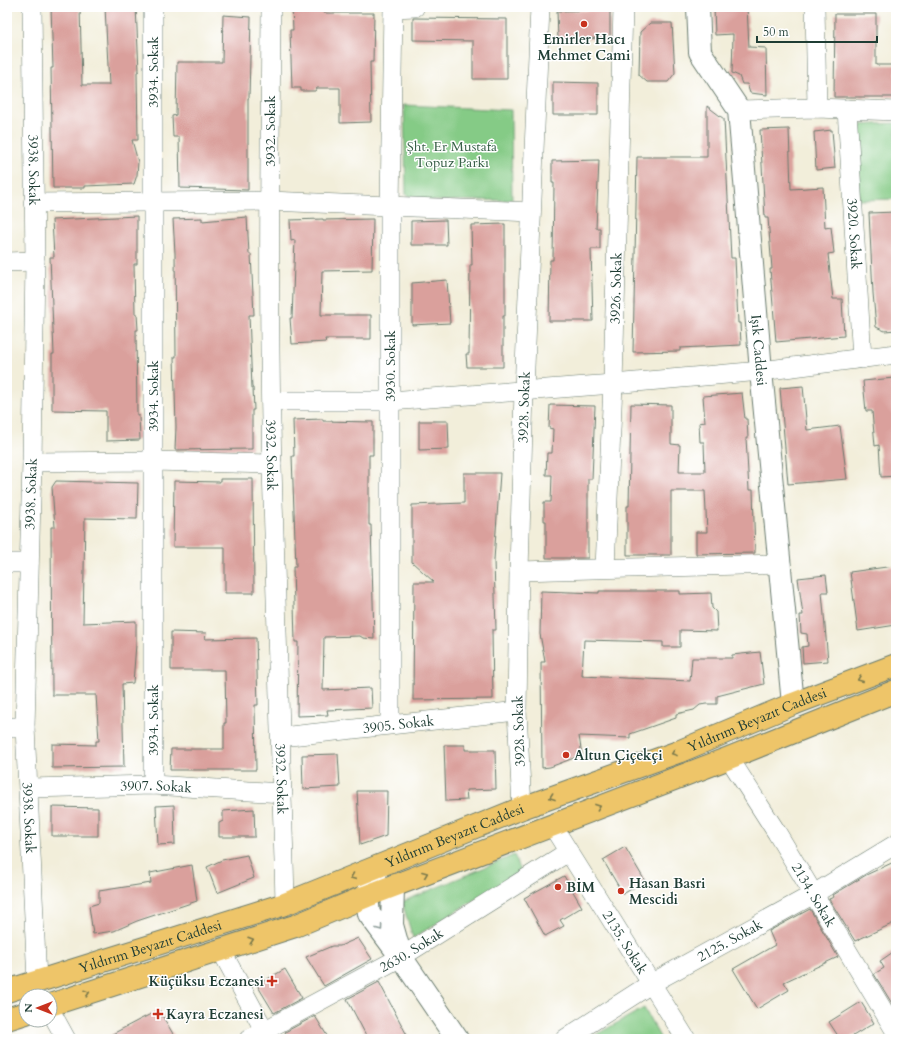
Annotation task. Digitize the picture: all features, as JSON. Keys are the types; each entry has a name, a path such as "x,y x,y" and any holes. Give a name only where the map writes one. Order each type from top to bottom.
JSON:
{"main road":[{"name":"Yıldırım Beyazıt Caddesi","path":"7,991 37,980 285,904 522,808 678,752 793,704 896,665"},
{"name":"Yıldırım Beyazıt Caddesi","path":"58,1002 295,926 367,896 729,758 896,691"},
{"path":"7,1019 18,1016"}],"street":[{"name":"3938. Sokak","path":"32,7 33,203 35,261 32,462 29,563 16,727 29,788 37,980"},
{"name":"3934. Sokak","path":"153,7 153,785"},
{"name":"3932. Sokak","path":"271,7 270,201 272,464 283,793 285,904"},
{"path":"393,8 415,7"},
{"name":"3928. Sokak","path":"522,808 517,711 519,571 524,391 540,7"},
{"name":"3926. Sokak","path":"605,568 613,384 623,7"},
{"name":"Işık Caddesi","path":"698,7 700,52 739,110 761,371 781,564 793,704"},
{"path":"815,7 817,108"},
{"name":"3930. Sokak","path":"390,724 390,207 393,8"},
{"path":"739,110 817,108 896,111"},
{"name":"3920. Sokak","path":"847,109 862,359"},
{"path":"33,203 270,201 531,212"},
{"path":"7,262 35,261"},
{"path":"272,401 390,401 524,391 761,371 896,354"},
{"path":"32,462 153,461 272,464"},
{"path":"7,563 29,563"},
{"path":"519,571 781,564"},
{"name":"3905. Sokak","path":"281,737 517,711"},
{"name":"2134. Sokak","path":"729,758 777,833 812,894 896,1032"},
{"name":"3907. Sokak","path":"29,788 153,785 283,793"},
{"name":"2135. Sokak","path":"552,825 686,1039"},
{"name":"2125. Sokak","path":"565,1039 652,983 812,894 896,844"},
{"name":"2630. Sokak","path":"261,1036 401,957 568,852"},
{"path":"378,867 367,896 369,914 401,957 456,1039"},
{"path":"393,886 392,925 401,957"},
{"path":"221,950 261,1036"},
{"path":"58,1024 66,1039"},
{"path":"891,1039 896,1036"}],"green space":[{"name":"Şht. Er Mustafa Topuz Parkı","path":"404,105 511,110 512,200 422,201 406,195"},
{"path":"896,123 896,199 859,200 857,125"},
{"path":"514,855 521,871 413,938 402,902"},
{"path":"644,1008 661,1039 588,1039"}],"building":[{"path":"51,7 80,7 82,85 109,85 105,7 136,7 139,71 137,72 138,140 132,140 138,162 137,175 134,184 85,186 85,188 53,188 51,68 53,68"},
{"path":"292,7 323,7 324,13 374,13 373,62 370,62 371,122 340,123 340,88 317,88 315,91 301,91 301,88 292,88 290,30 293,30"},
{"path":"714,7 747,7 749,47 766,48 767,95 750,93 747,84 742,84 739,76 732,73 733,34 715,35"},
{"name":"Emirler Hacı Mehmet Cami","path":"610,10 610,38 558,39 557,11"},
{"path":"835,14 876,14 876,65 896,65 896,97 834,97"},
{"path":"223,15 251,17 248,98 248,190 180,188 179,137 173,137 172,116 176,115 177,62 222,62"},
{"path":"413,18 507,19 507,79 473,79 473,41 413,40"},
{"path":"650,23 672,23 675,73 668,82 647,82 639,75 640,32"},
{"path":"553,82 598,83 598,115 553,115"},
{"path":"707,106 724,119 731,258 735,258 738,323 740,323 741,345 680,348 680,351 633,352 637,157 707,157"},
{"path":"789,129 791,189 823,187 825,228 831,227 834,253 828,254 833,299 842,299 844,336 776,342 770,269 772,269 768,218 765,218 760,130"},
{"path":"832,130 835,168 816,170 814,132"},
{"path":"599,160 596,228 600,228 600,249 591,249 593,321 549,321 550,260 553,260 554,183 552,183 552,161"},
{"path":"896,212 896,330 885,331 876,327 869,213"},
{"path":"137,216 137,264 134,264 135,314 137,314 138,330 136,330 137,415 139,415 140,440 106,441 106,411 52,410 52,354 54,354 50,257 54,257 52,220"},
{"path":"247,217 249,254 251,254 254,315 249,315 254,410 252,410 252,449 175,450 176,427 174,357 176,357 175,253 173,219 202,218 202,221"},
{"path":"373,219 372,270 322,271 321,315 371,315 371,339 325,339 326,342 292,344 290,318 292,318 295,240 291,241 290,220"},
{"path":"446,220 447,245 411,245 411,221"},
{"path":"505,224 505,316 503,316 503,367 467,367 466,354 469,354 470,265 472,265 471,225"},
{"path":"447,280 450,323 412,325 412,283"},
{"path":"894,378 896,398 896,476 881,477 879,445 875,446 872,411 866,411 863,381"},
{"path":"803,386 807,430 840,426 847,479 788,484 780,388"},
{"path":"742,393 745,419 747,419 748,438 746,438 749,490 753,490 755,553 696,554 696,532 707,532 705,491 671,491 671,555 627,555 627,506 629,506 631,404 671,405 671,444 680,445 679,472 705,472 704,442 700,442 699,423 705,422 703,396"},
{"path":"550,405 595,406 592,479 588,479 588,558 546,558 546,521 544,521 544,502 551,502 552,475 546,475 547,453 552,453 553,429 549,428"},
{"path":"323,419 323,421 373,422 373,455 369,455 369,525 371,525 374,639 363,638 360,636 324,637 323,690 371,688 372,708 327,710 328,715 297,716 298,642 295,642 293,567 296,567 292,456 294,456 293,420"},
{"path":"419,421 448,421 449,449 419,450"},
{"path":"464,473 500,473 494,560 496,630 492,630 493,699 413,700 414,582 434,582 412,562 412,505 464,503"},
{"path":"220,479 253,479 254,593 225,593 225,547 173,547 174,481 220,482"},
{"path":"56,481 138,483 137,519 85,518 83,623 136,621 133,683 122,684 124,767 52,768 52,744 96,745 96,741 99,741 96,695 52,695 51,527 55,527 52,487"},
{"path":"894,566 896,583 896,625 858,631 850,572"},
{"path":"826,575 828,592 822,592 828,661 803,663 802,647 808,646 807,634 801,633 800,615 803,615 798,578"},
{"path":"541,591 599,593 599,591 680,591 680,594 711,593 712,608 716,612 717,631 680,630 680,647 663,647 663,642 584,640 582,676 690,681 692,658 732,658 732,655 760,652 764,684 717,696 717,704 700,705 694,710 676,714 676,718 630,734 630,738 579,736 582,755 550,767 542,768 541,662 545,662 540,634"},
{"path":"171,632 206,633 205,639 256,638 258,705 255,705 256,770 170,770 171,749 224,749 224,723 226,723 225,670 171,670"},
{"path":"444,745 465,745 465,750 495,750 496,789 466,790 467,800 446,801"},
{"path":"338,754 340,787 303,789 302,755"},
{"path":"357,791 387,791 386,836 360,845"},
{"path":"174,805 175,844 158,845 156,806"},
{"path":"52,807 98,808 98,836 52,836"},
{"path":"254,809 255,837 219,837 219,823 223,821 223,811"},
{"path":"625,847 645,881 623,894 603,860"},
{"path":"247,855 254,878 217,893 207,867 222,860"},
{"path":"896,861 896,922 855,941 829,899 866,875"},
{"path":"192,865 197,901 137,921 114,931 93,934 89,906 99,903 99,891 151,883 150,873"},
{"path":"564,876 582,907 560,920 564,926 545,936 524,898"},
{"path":"810,909 838,957 784,982 789,990 757,1009 733,969 775,945 769,931"},
{"path":"358,938 372,959 324,986 306,957 332,946 340,946"},
{"path":"896,950 896,1010 874,974 884,968 880,961"},
{"path":"285,969 302,998 274,1013 257,985"},
{"path":"379,982 409,1039 368,1039 347,999"},
{"path":"861,1002 874,1023 848,1039 840,1039 829,1022"},
{"path":"159,1010 176,1039 103,1039 139,1020"},
{"path":"315,1016 329,1039 289,1039 285,1032"}],"place":[{"name":"Emirler Hacı Mehmet Cami","path":"584,24"},
{"name":"Altun Çiçekçi","path":"566,755"},
{"name":"BİM","path":"558,887"},
{"name":"Hasan Basri Mescidi","path":"621,891"},
{"name":"Küçüksu Eczanesi","path":"272,981"},
{"name":"Kayra Eczanesi","path":"158,1014"}]}
